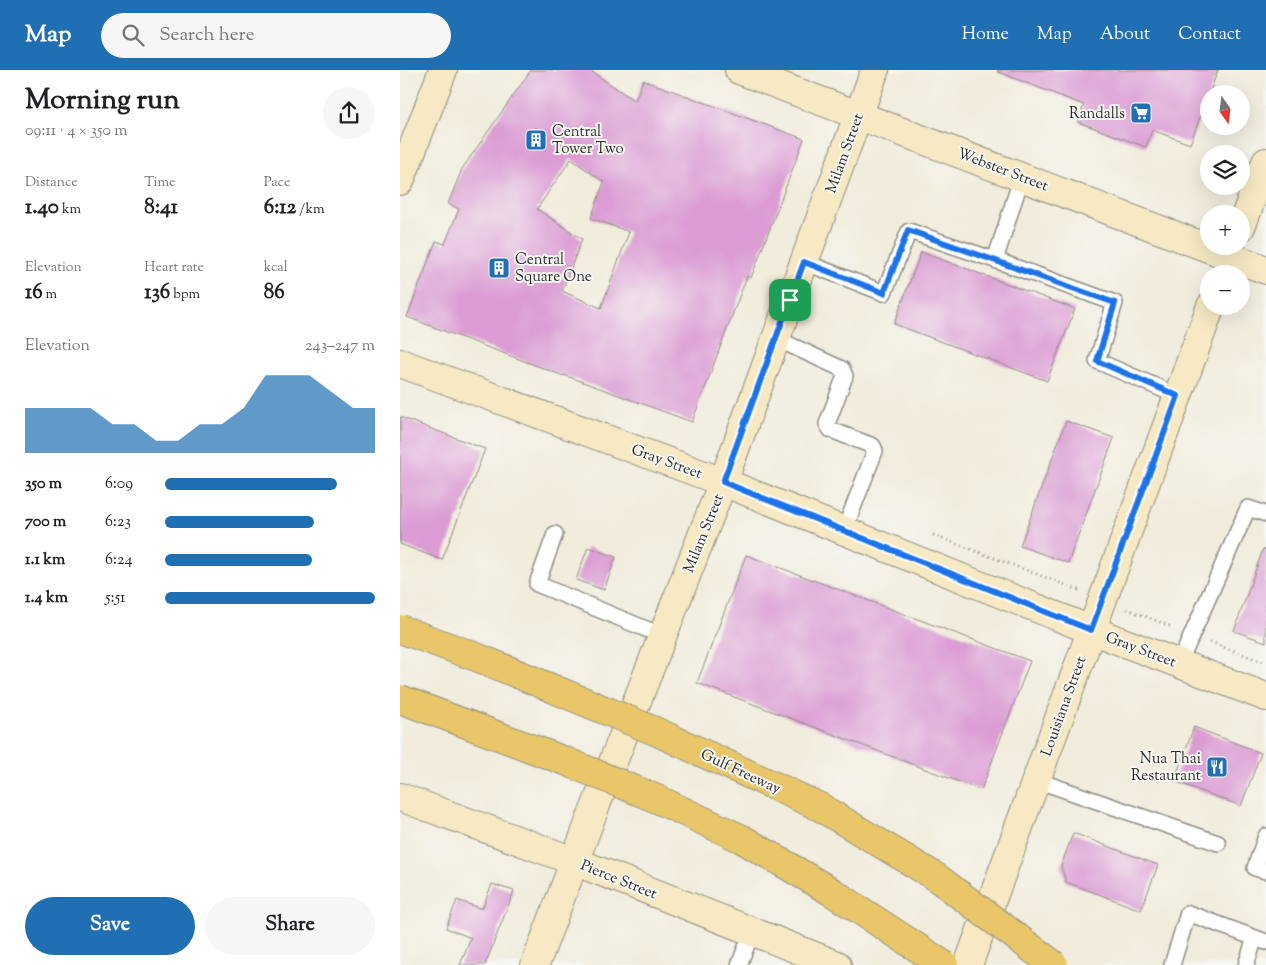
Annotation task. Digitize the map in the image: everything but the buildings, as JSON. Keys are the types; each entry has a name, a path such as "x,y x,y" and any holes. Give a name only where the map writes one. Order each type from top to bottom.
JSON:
{"highway":[{"name":"Gulf Freeway","path":"400,629 479,658 655,731 820,807 936,877 1054,965"},
{"path":"400,699 566,761 657,799 742,839 832,892 944,965"}],"main road":[{"path":"400,181 443,70"},
{"name":"Webster Street","path":"739,70 783,78 858,114 1022,176 1229,259 1266,270"},
{"name":"Milam Street","path":"535,965 723,482 874,70"},
{"path":"1250,207 1263,177"},
{"name":"Louisiana Street","path":"968,965 1209,315"},
{"name":"Gray Street","path":"400,363 723,482 1091,630 1266,697"},
{"name":"Pierce Street","path":"400,797 574,861 837,965"}],"lane":[{"path":"995,260 1022,176"},
{"path":"804,262 884,293 908,230 995,260 1115,303 1097,361 1178,396"},
{"path":"777,339 842,369 845,376 827,424 831,430 873,446 875,451 844,530"},
{"path":"1179,664 1248,508 1266,514"},
{"path":"555,534 537,584 662,636"},
{"path":"1036,780 1218,843"},
{"path":"1266,836 1256,868 1266,871"},
{"path":"1172,965 1188,913 1260,940 1246,965"},
{"path":"739,965 752,932"}],"place":[{"name":"Randalls","path":"1141,113"},
{"name":"Central Tower Two","path":"536,140"},
{"name":"Central Square One","path":"499,268"},
{"name":"Nua Thai Restaurant","path":"1217,767"}],"route":[{"path":"908,230 1115,303 1097,361 1178,396 1091,630 723,482 790,300 804,262 884,293 908,230"}]}
